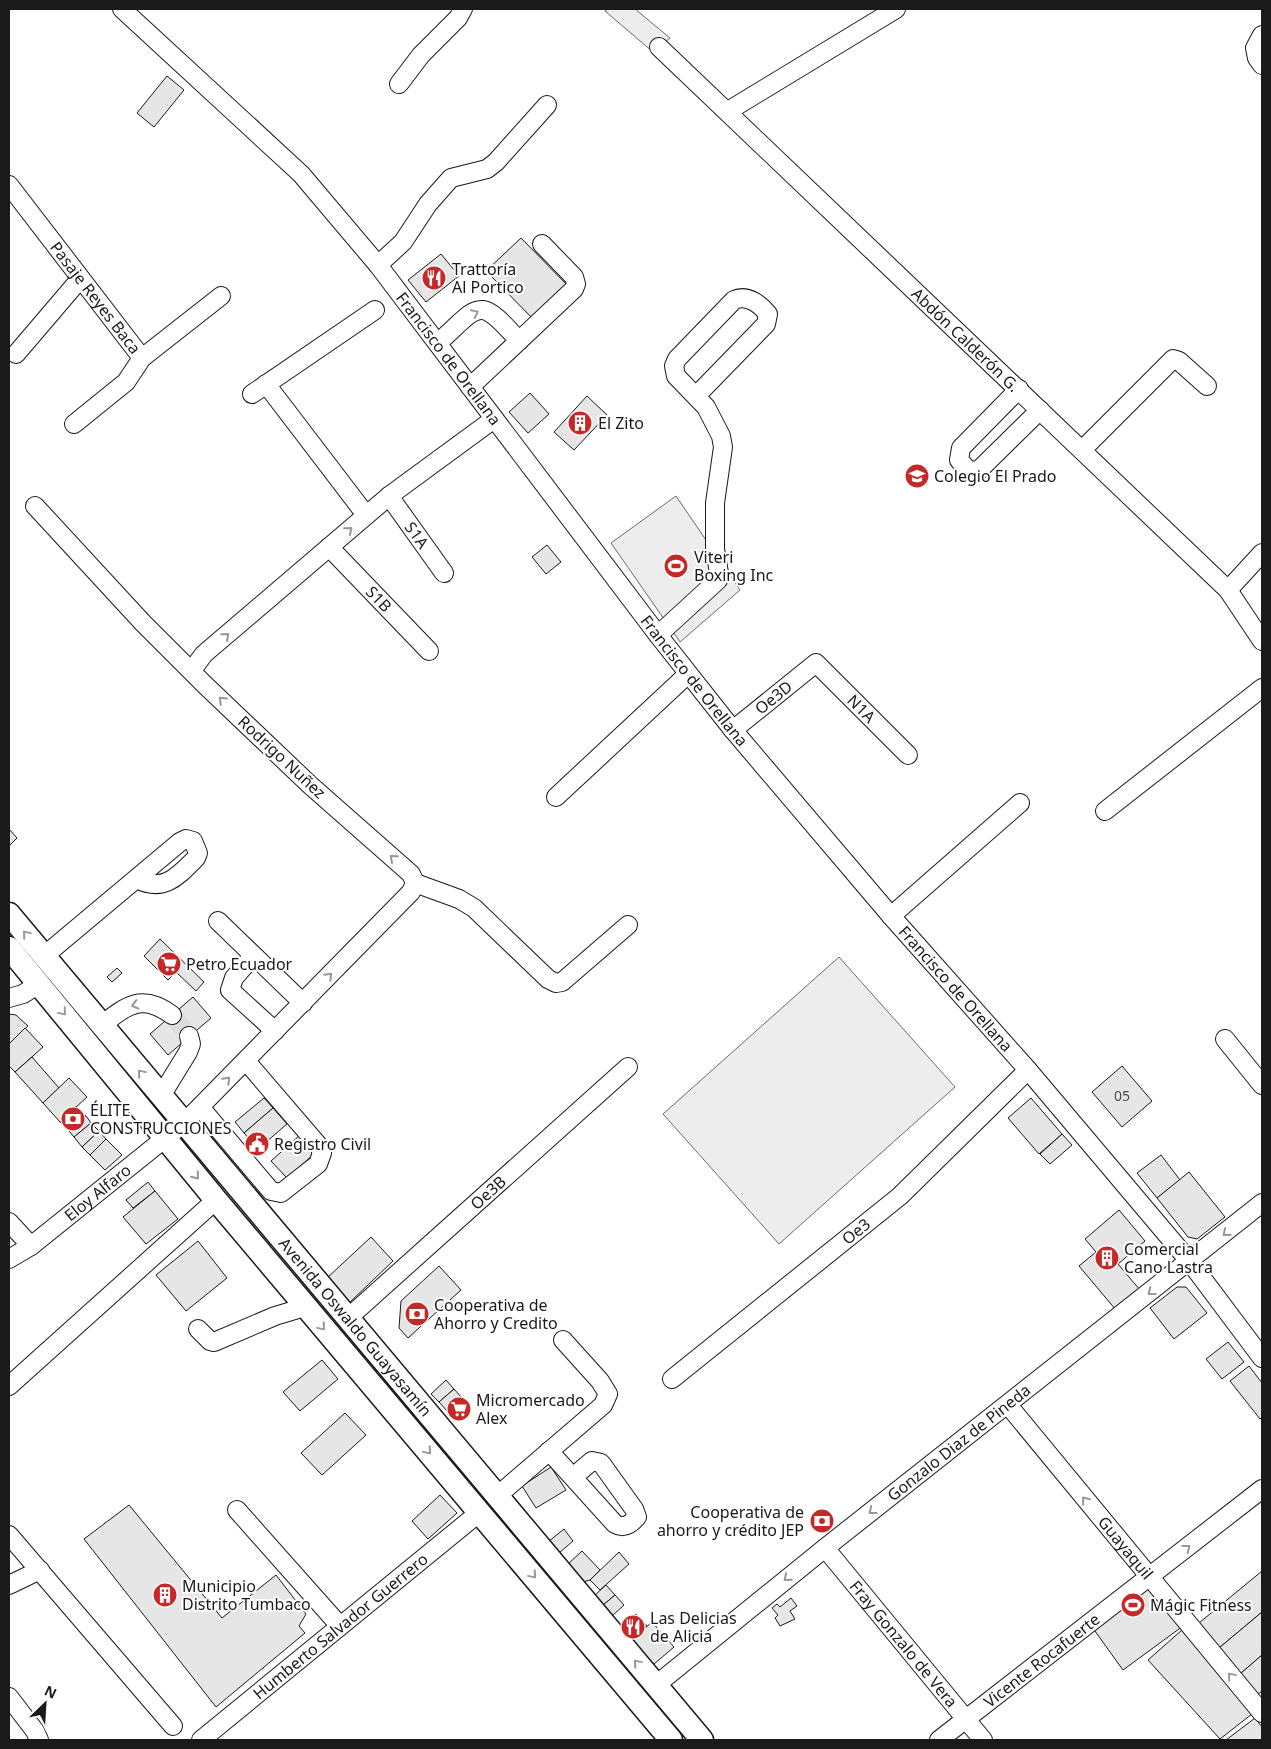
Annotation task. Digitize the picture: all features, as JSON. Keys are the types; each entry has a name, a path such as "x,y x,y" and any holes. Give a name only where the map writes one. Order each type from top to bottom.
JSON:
{"main road":[{"name":"Avenida Oswaldo Guayasamín","path":"9,914 348,1318 488,1504 671,1740"},
{"name":"Avenida Oswaldo Guayasamín","path":"9,948 305,1307 656,1685 702,1740"}],"street":[{"name":"Francisco de Orellana","path":"122,9 302,174 378,265 658,635 733,730 891,916 1028,1070 1190,1262 1262,1358"},
{"path":"399,84 421,55 458,18 463,9"},
{"path":"728,111 896,9"},
{"path":"1262,35 1255,48 1257,58 1262,65"},
{"name":"Abdón Calderón G.","path":"659,47 1228,590 1262,641"},
{"path":"378,265 404,242 428,204 451,178 487,169 496,162 547,105"},
{"name":"Pasaje Reyes Baca","path":"11,191 142,358 126,382 74,424"},
{"path":"470,387 574,289 576,284 574,277 542,244"},
{"path":"16,354 80,279"},
{"path":"142,358 221,296"},
{"path":"658,635 718,580 719,573 715,549 715,503 723,447 721,436 716,422 696,396 676,376 674,366 677,358 734,300 741,297 750,299 768,314 766,324 696,396"},
{"path":"438,343 470,315 483,309 490,310 498,317 519,341"},
{"path":"366,515 260,389 375,310"},
{"path":"1082,450 1173,360 1178,361 1207,386"},
{"path":"1019,389 961,448 959,460 968,470 978,471 990,462 1040,410"},
{"path":"192,670 204,654 366,515 494,419"},
{"name":"S1A","path":"389,496 444,573"},
{"name":"Rodrigo Nuñez","path":"35,506 143,623 310,785 411,874 416,884"},
{"name":"S1B","path":"329,547 429,651"},
{"path":"1228,590 1262,553"},
{"name":"Oe3D","path":"733,730 816,663"},
{"name":"N1A","path":"816,663 908,755"},
{"path":"556,797 688,674"},
{"path":"1105,812 1262,688"},
{"path":"891,916 1020,803"},
{"path":"44,956 137,879"},
{"path":"184,1123 412,892 416,884 459,899 474,908 548,980 556,983 562,982 628,925"},
{"path":"218,921 302,1003"},
{"path":"253,956 234,978 230,990 275,1031"},
{"path":"9,998 23,994 39,984"},
{"path":"102,1025 132,1004 146,1002 161,1007 172,1015"},
{"path":"161,1096 188,1052 189,1036"},
{"path":"1225,1039 1262,1085"},
{"path":"200,1107 271,1192 281,1193 318,1164 322,1153 319,1146 246,1061"},
{"name":"Oe3B","path":"348,1318 628,1067"},
{"name":"Oe3","path":"672,1379 900,1196 1028,1070"},
{"name":"Eloy Alfaro","path":"9,1259 31,1246 184,1123"},
{"path":"9,1386 216,1200"},
{"name":"Gonzalo Diaz de Pineda","path":"656,1685 825,1548 1262,1204"},
{"path":"9,1222 31,1246"},
{"path":"198,1329 214,1342 275,1316 305,1307"},
{"name":"Humberto Salvador Guerrero","path":"205,1739 488,1504 603,1405 608,1394 600,1381 563,1340"},
{"name":"Guayaquil","path":"1008,1405 1262,1713"},
{"path":"549,1451 573,1477"},
{"name":"Vicente Rocafuerte","path":"939,1740 1262,1489"},
{"path":"237,1510 340,1626"},
{"path":"9,1535 173,1726"},
{"name":"Fray Gonzalo de Vera","path":"825,1548 983,1740"},
{"path":"9,1585 40,1570"},
{"path":"9,1697 41,1737"}],"shaded area":[{"path":"608,9 635,9 670,38 653,52 605,11"},
{"name":"Viteri Boxing Inc","path":"676,496 740,590 680,642 611,543"},
{"path":"839,957 955,1087 779,1244 663,1114"}],"building":[{"path":"167,76 184,90 154,127 137,113"},
{"path":"521,238 571,289 537,323 486,271"},
{"name":"Trattoría Al Portico","path":"441,254 459,276 426,302 408,280"},
{"path":"530,393 549,414 528,433 509,412"},
{"name":"El Zito","path":"587,396 607,415 574,450 554,432"},
{"path":"547,545 561,562 546,574 532,557"},
{"path":"9,829 17,838 9,846"},
{"name":"Petro Ecuador","path":"160,939 204,982 196,991 176,972 168,980 144,956"},
{"path":"117,968 122,973 112,982 107,977"},
{"name":"Petro Ecuador","path":"193,997 211,1018 168,1055 150,1034"},
{"path":"9,1014 16,1015 28,1026 9,1044"},
{"path":"25,1028 43,1047 15,1072 9,1066 9,1044"},
{"path":"32,1057 59,1088 43,1103 15,1072"},
{"path":"1122,1066 1152,1101 1122,1127 1092,1092"},
{"path":"69,1078 87,1097 60,1122 43,1103"},
{"path":"264,1098 273,1108 244,1133 235,1122"},
{"path":"1031,1098 1062,1134 1039,1154 1008,1118"},
{"name":"ÉLITE CONSTRUCCIONES","path":"76,1106 86,1116 69,1131 60,1122"},
{"path":"273,1108 287,1124 258,1149 244,1133"},
{"path":"86,1116 91,1123 74,1137 69,1131"},
{"path":"91,1123 99,1131 82,1147 74,1137"},
{"path":"99,1131 106,1139 90,1155 82,1147"},
{"path":"1062,1134 1072,1145 1050,1164 1040,1154"},
{"path":"300,1135 315,1153 287,1178 271,1161"},
{"path":"106,1139 122,1155 105,1170 90,1155"},
{"path":"1161,1155 1180,1180 1157,1198 1137,1173"},
{"path":"1189,1172 1225,1217 1197,1239 1188,1237 1157,1198"},
{"path":"148,1182 155,1191 133,1208 126,1200"},
{"path":"155,1191 178,1219 146,1244 123,1217"},
{"name":"Comercial Cano Lastra","path":"1119,1210 1145,1241 1118,1264 1140,1290 1116,1310 1079,1266 1096,1252 1085,1239"},
{"path":"371,1237 393,1261 349,1303 326,1279"},
{"path":"198,1241 227,1278 186,1311 156,1275"},
{"name":"Cooperativa de Ahorro y Credito","path":"439,1266 461,1290 408,1338 399,1328 401,1301"},
{"path":"1177,1287 1186,1287 1207,1313 1174,1339 1150,1308"},
{"path":"1228,1342 1244,1362 1222,1379 1206,1359"},
{"path":"322,1360 338,1379 300,1411 283,1392"},
{"path":"1249,1366 1262,1383 1262,1417 1260,1419 1230,1381"},
{"path":"446,1380 454,1389 439,1402 431,1394"},
{"path":"454,1389 462,1398 447,1411 439,1402"},
{"name":"Micromercado Alex","path":"462,1398 471,1407 455,1421 447,1411"},
{"path":"345,1413 366,1435 322,1475 301,1453"},
{"path":"551,1467 566,1490 536,1508 522,1486"},
{"path":"440,1495 457,1513 428,1539 412,1521"},
{"name":"Municipio Distrito Tumbaco","path":"129,1505 222,1618 276,1575 306,1614 299,1626 305,1633 216,1707 84,1539"},
{"path":"564,1529 573,1541 558,1554 548,1542"},
{"path":"582,1551 600,1570 590,1580 583,1582 567,1565"},
{"path":"619,1552 629,1564 600,1590 590,1580"},
{"path":"1262,1571 1262,1612 1219,1648 1199,1623"},
{"path":"1149,1578 1183,1626 1123,1670 1092,1627"},
{"path":"606,1585 615,1595 602,1606 594,1596"},
{"path":"615,1595 624,1605 612,1616 602,1606"},
{"path":"791,1598 797,1606 790,1611 795,1619 780,1626 775,1618 778,1615 772,1608 777,1604 780,1607"},
{"path":"1262,1612 1262,1655 1240,1674 1219,1648"},
{"name":"Las Delicias de Alicia","path":"636,1614 647,1626 630,1641 619,1629"},
{"path":"652,1622 674,1647 654,1664 651,1664 630,1641"},
{"path":"1182,1630 1252,1714 1220,1739 1148,1660"},
{"path":"1262,1655 1262,1691 1257,1695 1240,1674"},
{"path":"1255,1718 1262,1727 1262,1740 1226,1740"}],"tunnel":[{"path":"172,1015 189,1036"}],"place":[{"name":"Trattoría Al Portico","path":"434,278"},
{"name":"El Zito","path":"580,423"},
{"name":"Colegio El Prado","path":"917,476"},
{"name":"Viteri Boxing Inc","path":"676,566"},
{"name":"Petro Ecuador","path":"169,964"},
{"name":"ÉLITE CONSTRUCCIONES","path":"73,1119"},
{"name":"Registro Civil","path":"257,1144"},
{"name":"Comercial Cano Lastra","path":"1107,1258"},
{"name":"Cooperativa de Ahorro y Credito","path":"417,1314"},
{"name":"Micromercado Alex","path":"459,1409"},
{"name":"Cooperativa de ahorro y crédito JEP","path":"822,1521"},
{"name":"Municipio Distrito Tumbaco","path":"165,1595"},
{"name":"Mágic Fitness","path":"1133,1605"},
{"name":"Las Delicias de Alicia","path":"633,1627"}]}
